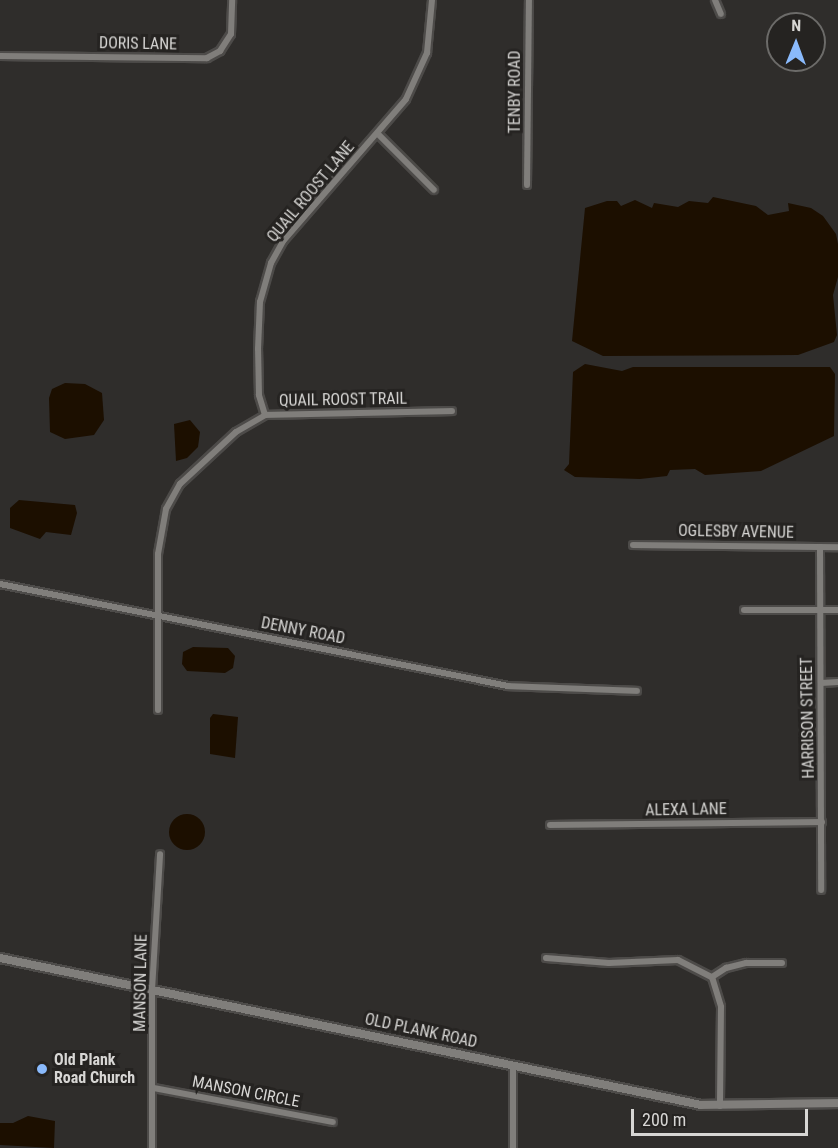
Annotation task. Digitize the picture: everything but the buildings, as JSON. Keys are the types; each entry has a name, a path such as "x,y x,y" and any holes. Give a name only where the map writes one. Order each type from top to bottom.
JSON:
{"street":[{"name":"DORIS LANE","path":"0,56 207,58 220,51 231,34 232,0"},
{"name":"QUAIL ROOST LANE","path":"266,416 259,395 258,349 260,302 271,263 284,240 378,135 406,99 422,70 429,43 432,0"},
{"name":"TENBY ROAD","path":"527,185 529,0"},
{"path":"715,0 721,14"},
{"path":"378,135 434,190"},
{"name":"QUAIL ROOST TRAIL","path":"158,616 161,527 170,499 180,484 236,432 266,416 453,411"},
{"name":"OGLESBY AVENUE","path":"633,545 838,547"},
{"name":"HARRISON STREET","path":"820,547 821,890"},
{"name":"DENNY ROAD","path":"0,584 508,686 637,691"},
{"path":"744,610 838,610"},
{"path":"158,616 158,710"},
{"path":"821,683 838,682"},
{"name":"ALEXA LANE","path":"550,825 822,822"},
{"name":"MANSON LANE","path":"152,1148 154,1088 152,990 160,854"},
{"name":"OLD PLANK ROAD","path":"0,958 513,1066 720,1106 838,1103"},
{"path":"546,958 609,963 678,960 712,977 721,1007 720,1106"},
{"path":"712,977 726,968 746,963 782,963"},
{"path":"513,1066 513,1148"},
{"name":"MANSON CIRCLE","path":"154,1088 333,1122"}],"shaded area":[{"path":"713,197 756,206 768,215 789,211 788,203 811,208 823,216 836,234 838,244 838,277 833,295 837,335 834,342 798,355 603,356 572,341 585,208 607,201 617,201 621,206 635,200 652,208 654,203 678,207 689,201 708,203"},
{"path":"585,364 622,371 633,367 830,367 835,374 834,436 761,471 705,475 695,469 670,470 667,476 640,479 575,477 564,470 569,464 573,372"},
{"path":"65,383 85,384 102,393 104,420 94,435 65,439 50,432 49,398 52,389"},
{"path":"190,420 200,432 198,447 187,458 176,461 174,424"},
{"path":"19,500 75,505 77,513 71,535 46,532 40,539 10,528 10,508"},
{"path":"193,647 228,648 235,656 233,668 225,673 187,671 182,664 183,652"},
{"path":"213,714 238,717 235,758 210,754 210,718"},
{"path":"187,814 200,819 205,832 200,845 187,850 174,845 169,832 174,819"},
{"path":"28,1116 55,1121 54,1148 0,1145 0,1123 13,1123"}],"place":[{"name":"Old Plank Road Church","path":"42,1069"}]}
